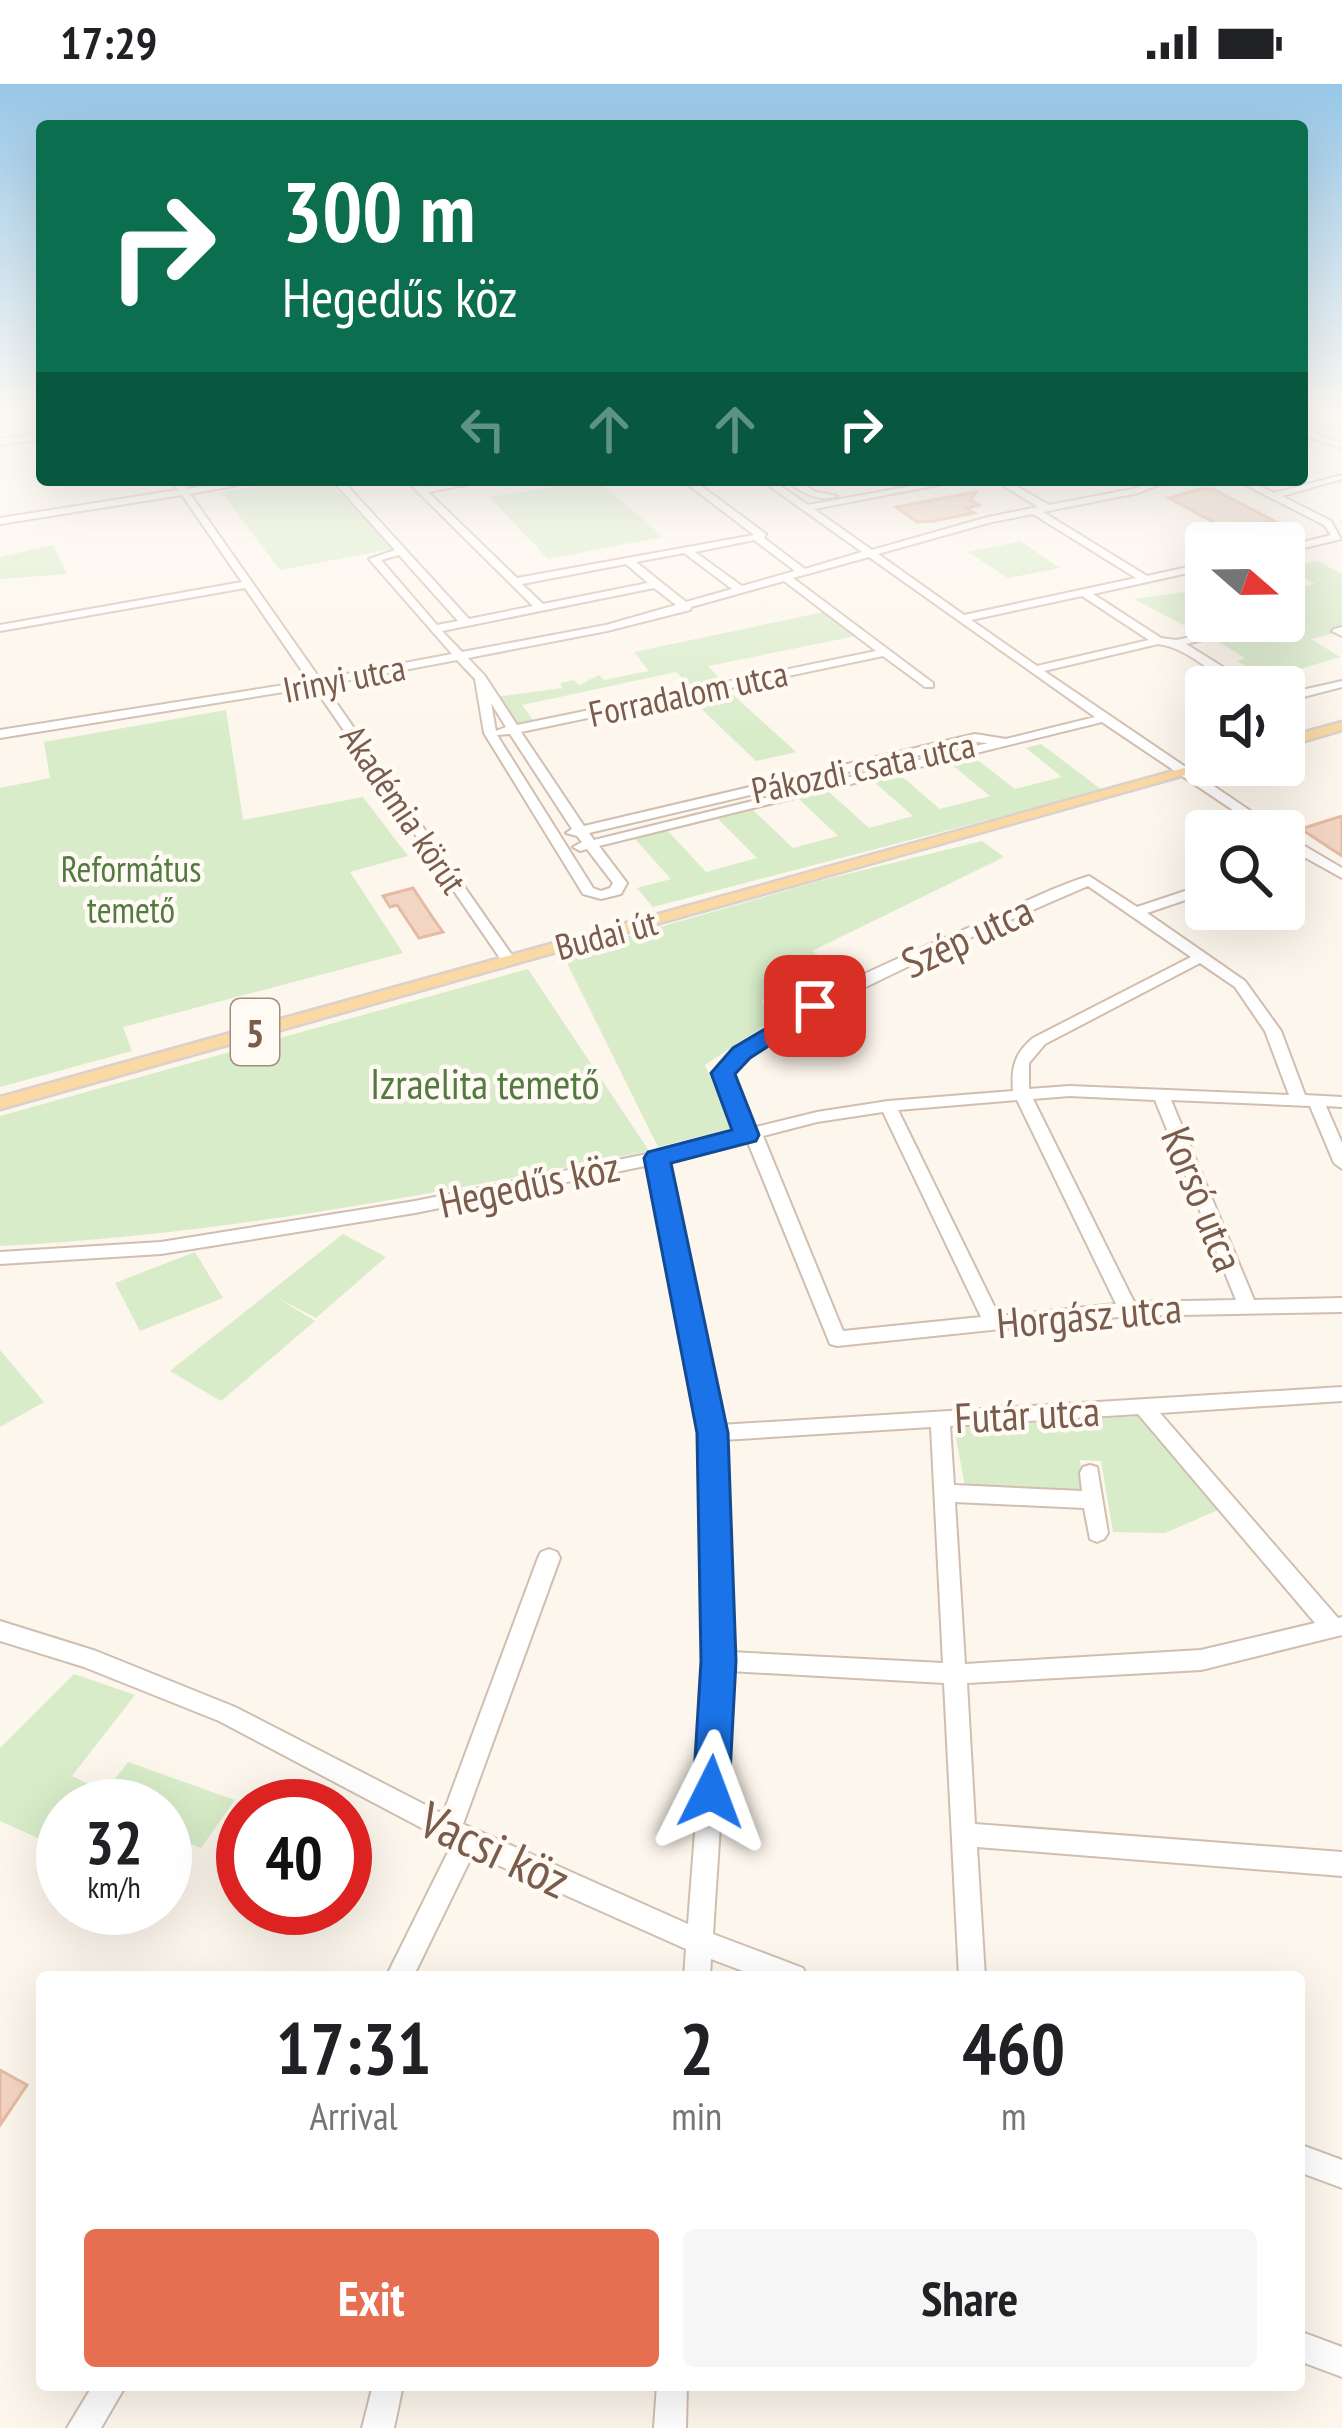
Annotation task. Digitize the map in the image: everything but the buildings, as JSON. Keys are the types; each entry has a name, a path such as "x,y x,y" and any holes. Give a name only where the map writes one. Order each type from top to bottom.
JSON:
{"main road":[{"path":"1305,737 1342,726"},
{"name":"Budai út","path":"0,1103 1183,773"}],"street":[{"name":"Akadémia körút","path":"205,521 509,961"},
{"path":"376,521 466,623"},
{"path":"453,521 539,606"},
{"path":"514,582 762,536 742,521"},
{"path":"825,521 1240,810"},
{"name":"Irinyi utca","path":"0,734 320,683 686,608 869,552 991,521"},
{"path":"1059,521 1147,580"},
{"path":"756,537 803,572"},
{"path":"1305,546 1337,541"},
{"path":"686,550 741,591"},
{"path":"404,551 374,559 481,678 510,730 620,883 609,894 588,890 490,733 481,678"},
{"path":"628,561 686,608"},
{"path":"837,562 885,564"},
{"path":"964,618 1185,571"},
{"name":"Forradalom utca","path":"785,577 929,685"},
{"path":"0,628 249,584"},
{"path":"434,629 657,584"},
{"path":"1083,592 1158,641"},
{"path":"1037,669 1158,641 1185,641"},
{"path":"1176,643 1215,666"},
{"name":"Forradalom utca","path":"490,733 885,652"},
{"path":"1305,693 1342,684"},
{"path":"1007,741 1105,718"},
{"name":"Pákozdi csata utca","path":"559,844 582,831 975,737 1007,741"},
{"name":"Pákozdi csata utca","path":"559,844 591,844 1007,741"},
{"path":"1307,853 1342,874"},
{"name":"Szép utca","path":"750,1134 722,1078 742,1053 815,1006 1089,880 1138,911"},
{"path":"1138,911 1185,895"},
{"path":"1138,911 1240,985 1262,1012 1342,1163"},
{"path":"1128,1309 1021,1092 1020,1060 1039,1041 1203,956"},
{"name":"Hegedűs köz","path":"0,1258 161,1248 415,1208 888,1106 1021,1092 1342,1102"},
{"name":"Korsó utca","path":"1160,1093 1247,1304"},
{"path":"888,1106 993,1323"},
{"name":"Horgász utca","path":"750,1134 837,1339 1128,1309 1342,1305"},
{"path":"657,1158 712,1433 718,1661 697,1971"},
{"name":"Futár utca","path":"712,1433 1342,1394"},
{"path":"718,1661 957,1674 1201,1660 1338,1627 1145,1408"},
{"path":"940,1419 968,1835 972,1971"},
{"path":"1090,1473 1097,1533"},
{"name":"Futár utca","path":"947,1493 1093,1500"},
{"path":"401,1971 458,1834 549,1558"},
{"name":"Vacsi köz","path":"0,1630 88,1658 227,1714 458,1834 699,1942 778,1971"},
{"path":"968,1835 1342,1864"},
{"path":"1305,2160 1342,2174"},
{"path":"1305,2348 1342,2362"},
{"path":"83,2428 107,2391"},
{"path":"378,2428 387,2391"},
{"path":"670,2428 672,2391"}],"green space":[{"path":"243,521 369,521 397,548 280,570"},
{"path":"512,521 645,521 663,537 548,559"},
{"path":"1020,541 1060,568 1008,578 968,552"},
{"path":"53,545 67,574 0,579 0,557"},
{"path":"1318,561 1342,574 1342,625 1333,628 1339,632 1311,639 1340,657 1305,667 1245,666 1237,661 1245,658 1219,642 1305,642 1305,587 1315,584 1305,578 1305,564"},
{"path":"1185,592 1185,626 1134,599"},
{"path":"824,612 856,636 708,666 720,679 690,685 676,672 522,705 535,723 514,727 495,697 562,688 560,683 574,680 579,685 599,675 604,680 649,671 634,652"},
{"path":"730,692 796,752 756,761 692,700"},
{"name":"Református temető","path":"226,710 243,820 363,797 408,856 350,872 403,953 123,1027 132,1051 0,1087 0,788 50,778 44,742"},
{"path":"1041,744 1102,790 653,907 637,888 671,879 634,838 667,830 706,872 757,858 718,819 753,810 793,848 838,836 799,799 829,792 869,828 913,816 873,781 899,774 940,809 990,796 951,764 975,758 1015,789 1062,777 1026,748"},
{"path":"982,841 1004,857 812,951 840,969 795,976 775,986 762,1002 780,1015 705,1065 732,1128 658,1147 563,955 819,881"},
{"name":"Izraelita temető","path":"528,969 649,1151 245,1222 0,1246 0,1116"},
{"path":"343,1234 386,1257 316,1318 276,1297 315,1321 221,1401 170,1371"},
{"path":"195,1252 223,1298 140,1331 115,1283"},
{"path":"0,1350 44,1402 0,1427"},
{"path":"1152,1415 1232,1504 1165,1533 1113,1532 1101,1461 1080,1460 1082,1491 965,1486 954,1428"},
{"path":"74,1674 135,1695 72,1776 78,1779 36,1779 36,1837 0,1821 0,1748"},
{"path":"128,1762 176,1779 115,1779"},
{"path":"192,1785 216,1793 216,1827 201,1848 192,1845"}],"route":[{"path":"711,1792 718,1661 712,1433 657,1158 747,1135 723,1073 742,1053 815,1006"}]}
